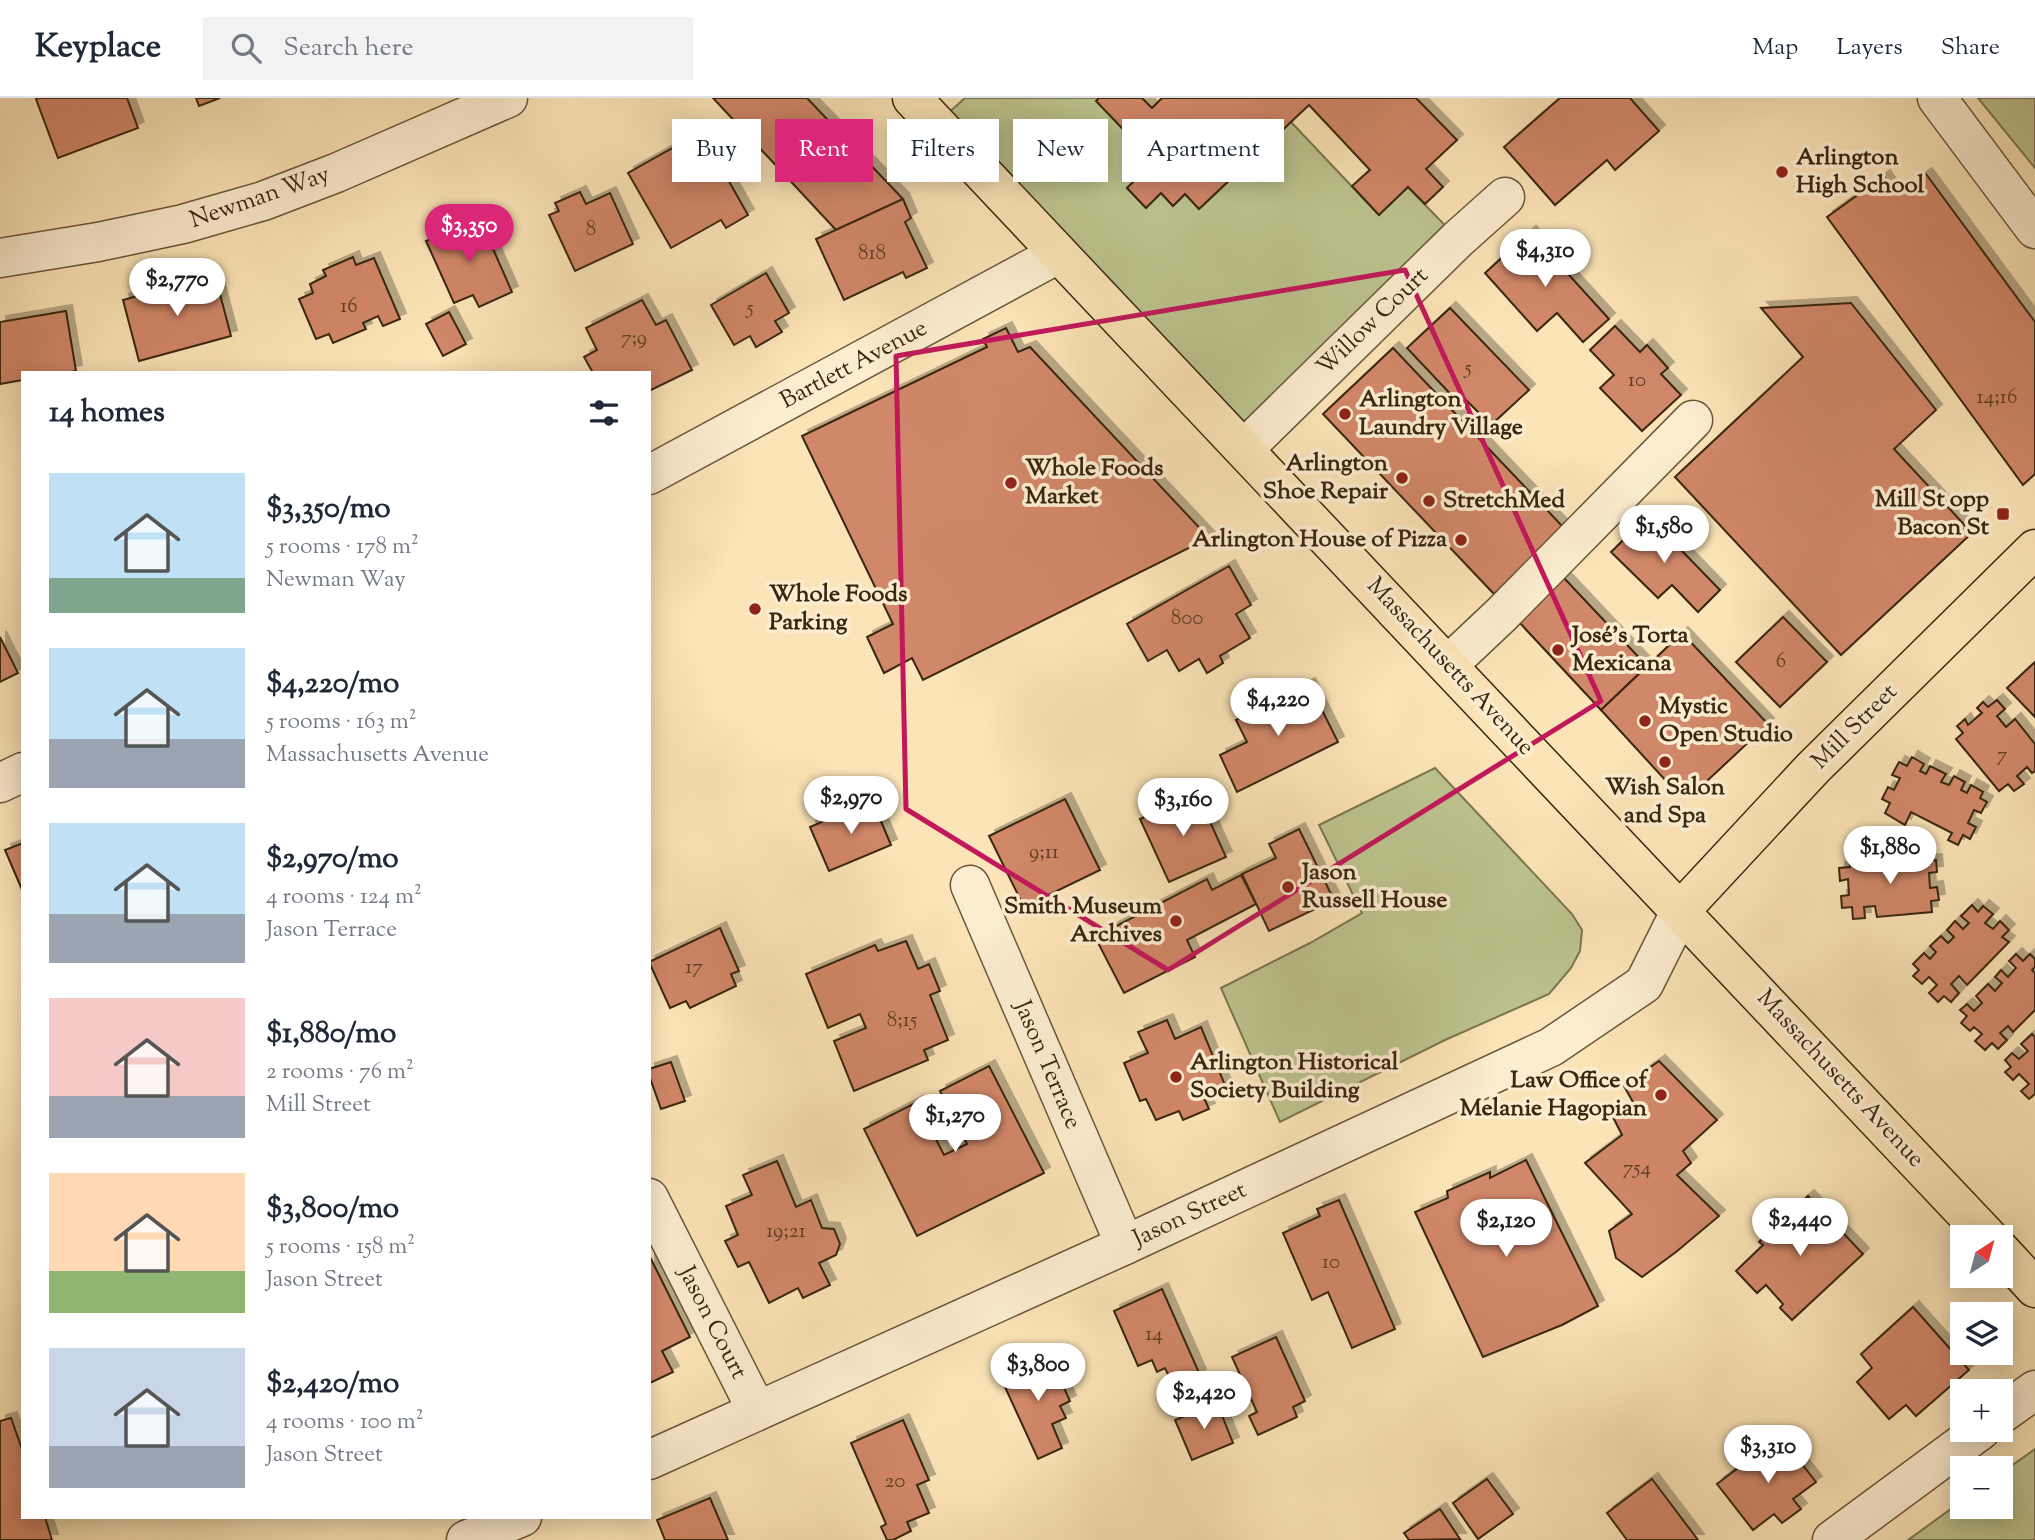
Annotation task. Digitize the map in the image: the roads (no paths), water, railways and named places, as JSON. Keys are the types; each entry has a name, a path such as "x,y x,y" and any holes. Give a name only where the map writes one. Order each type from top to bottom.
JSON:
{"main road":[{"name":"Massachusetts Avenue","path":"912,98 1977,1225"},
{"name":"Mill Street","path":"1681,910 1813,768 2035,549"},
{"path":"2013,1265 2035,1288"}],"street":[{"name":"Newman Way","path":"0,258 98,242 183,224 263,201 336,173 508,98"},
{"path":"1937,98 2035,229"},
{"name":"Willow Court","path":"1244,449 1504,197"},
{"name":"Bartlett Avenue","path":"651,474 1058,254"},
{"path":"1448,665 1502,614 1693,420"},
{"path":"0,783 21,773"},
{"name":"Jason Terrace","path":"970,884 1125,1245"},
{"name":"Jason Street","path":"651,1459 1125,1245 1551,1047 1644,984 1681,910"},
{"name":"Jason Court","path":"651,1202 757,1411"},
{"path":"2013,1406 2035,1390"},
{"path":"1832,1540 1965,1442"},
{"path":"466,1540 517,1519"}],"place":[{"name":"Arlington High School","path":"1782,172"},
{"name":"Arlington Laundry Village","path":"1345,414"},
{"name":"Arlington Shoe Repair","path":"1402,478"},
{"name":"Whole Foods Market","path":"1011,483"},
{"name":"StretchMed","path":"1429,501"},
{"name":"Mill St opp Bacon St","path":"2003,514"},
{"name":"Arlington House of Pizza","path":"1461,540"},
{"name":"Whole Foods Parking","path":"755,609"},
{"name":"José's Torta Mexicana","path":"1558,650"},
{"name":"Mystic Open Studio","path":"1645,721"},
{"name":"Wish Salon and Spa","path":"1665,762"},
{"name":"Jason Russell House","path":"1288,887"},
{"name":"Smith Museum Archives","path":"1176,921"},
{"name":"Arlington Historical Society Building","path":"1176,1077"},
{"name":"Law Office of Melanie Hagopian","path":"1661,1095"}]}
